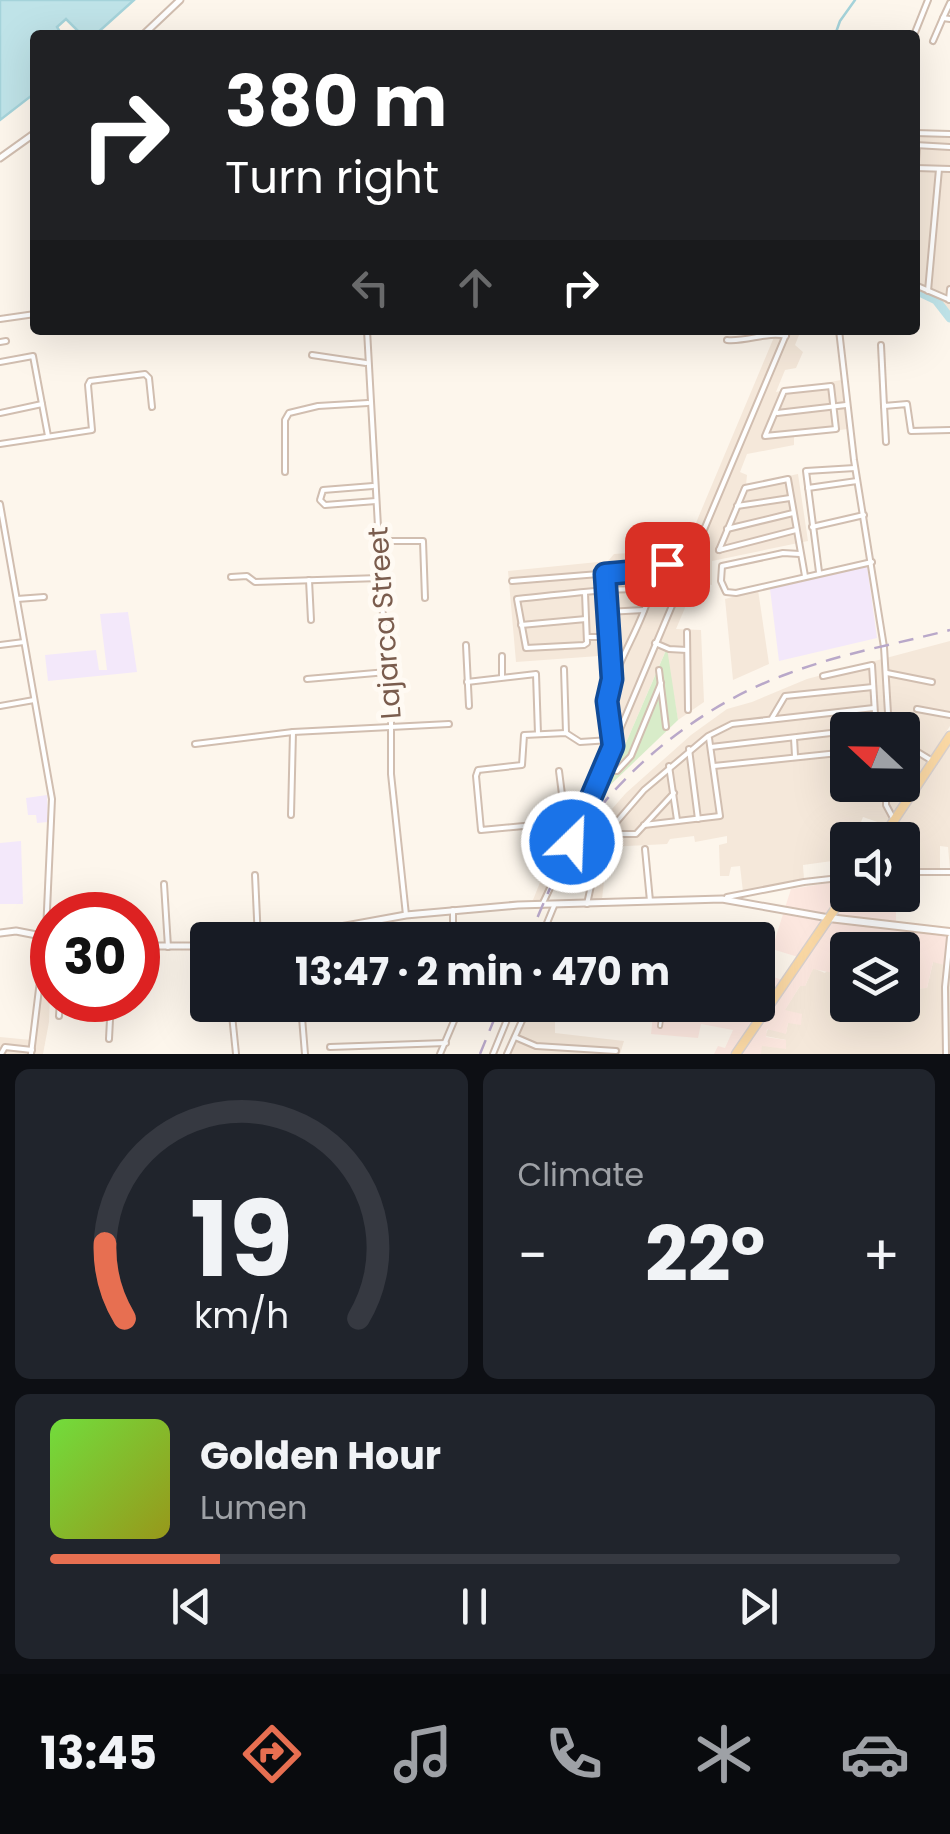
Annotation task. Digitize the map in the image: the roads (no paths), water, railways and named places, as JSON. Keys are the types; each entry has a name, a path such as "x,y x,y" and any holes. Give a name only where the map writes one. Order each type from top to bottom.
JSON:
{"main road":[{"path":"894,820 950,736"},
{"path":"775,995 833,912"},
{"path":"829,918 950,935"},
{"path":"736,1054 757,1022"}],"street":[{"path":"148,30 180,0"},
{"path":"916,30 928,0"},
{"path":"934,40 947,18 950,3"},
{"path":"920,133 950,134"},
{"path":"0,158 30,137"},
{"path":"920,145 950,146"},
{"path":"920,168 950,170"},
{"path":"928,291 939,169"},
{"path":"920,287 950,300 950,289"},
{"path":"0,319 30,315"},
{"name":"Lajarca Street","path":"367,335 389,672 391,774 406,915"},
{"path":"728,340 772,335"},
{"path":"542,906 786,335"},
{"path":"839,335 855,468 872,562 888,712"},
{"path":"881,345 886,442"},
{"path":"312,355 367,363"},
{"path":"0,362 33,356 48,436"},
{"path":"0,444 92,430 90,380 146,374 152,406"},
{"path":"831,386 836,429 765,436 775,414 784,392 831,386"},
{"path":"284,472 285,420 290,413 369,402"},
{"path":"0,413 42,404"},
{"path":"884,406 907,404 910,432 950,430"},
{"path":"775,414 846,405"},
{"path":"819,573 806,471 855,468"},
{"path":"796,530 719,550 745,488 788,479 805,576"},
{"path":"808,488 858,482"},
{"path":"375,486 323,490 320,500 325,505 376,501"},
{"path":"737,506 790,498"},
{"path":"0,504 52,799 50,892"},
{"path":"727,529 793,513"},
{"path":"812,527 864,516"},
{"path":"379,541 422,540 424,598"},
{"path":"800,554 783,553 722,566 721,581 726,592 736,594 872,562"},
{"path":"512,582 664,568 671,554"},
{"path":"605,574 612,679"},
{"path":"232,576 247,576 255,582 380,578"},
{"path":"308,580 311,620"},
{"path":"585,593 584,645 531,649 524,644 520,624 517,599 605,591 651,590 612,679 607,701 612,743"},
{"path":"17,599 44,597"},
{"path":"606,612 644,610"},
{"path":"520,624 586,619"},
{"path":"687,632 688,710"},
{"path":"587,637 610,637"},
{"path":"0,645 24,642"},
{"path":"655,643 687,650"},
{"path":"466,645 468,706"},
{"path":"502,656 502,678"},
{"path":"823,676 869,664 874,712"},
{"path":"564,669 566,733"},
{"path":"659,670 666,728"},
{"path":"307,679 389,672"},
{"path":"886,673 932,682"},
{"path":"468,682 536,674 538,734"},
{"path":"604,768 618,772 631,756 661,683"},
{"path":"772,718 784,696 874,687"},
{"path":"0,706 34,700"},
{"path":"587,904 598,846 606,834 668,766 708,736 732,724 874,708"},
{"path":"916,709 950,715"},
{"path":"195,744 293,732 449,724"},
{"path":"291,814 293,732"},
{"path":"581,822 565,818 555,823 481,830 478,770 522,765 524,735 566,733 580,742 612,743"},
{"path":"711,747 830,734"},
{"path":"644,824 720,816 708,736"},
{"path":"794,738 795,756"},
{"path":"690,749 698,819"},
{"path":"714,766 830,753"},
{"path":"920,753 934,762"},
{"path":"668,766 677,820"},
{"path":"559,770 565,818"},
{"path":"606,834 632,836 674,793"},
{"path":"886,802 894,820"},
{"path":"645,848 650,901"},
{"path":"920,872 950,872"},
{"path":"256,874 257,922"},
{"path":"373,922 452,910 722,899 830,879"},
{"path":"164,884 168,947"},
{"path":"722,899 829,918"},
{"path":"547,922 554,906"},
{"path":"452,910 452,922"},
{"path":"0,933 30,934"},
{"path":"946,1054 950,935"},
{"path":"160,947 190,946"},
{"path":"1,1054 10,1047 32,1052 36,1022"},
{"path":"109,1040 110,1022"},
{"path":"233,1022 236,1054"},
{"path":"302,1022 304,1054"},
{"path":"440,1054 454,1022"},
{"path":"493,1054 506,1022"},
{"path":"508,1054 522,1022"},
{"path":"660,1026 661,1022"},
{"path":"515,1037 536,1046 616,1051"},
{"path":"330,1046 446,1043"},
{"path":"412,1044 414,1054"},
{"path":"376,1046 376,1054"},
{"path":"340,1047 341,1054"}],"water":[{"path":"0,0 134,0 101,30 77,30 66,19 57,27 59,30 30,30 30,97 0,120"}],"waterway":[{"path":"837,30 855,0"},
{"path":"920,292 936,300 950,318"},
{"path":"660,898 665,898"}],"railway":[{"path":"536,922 574,843 594,815 641,764 695,721 787,674 950,630"},
{"path":"480,1054 493,1022"}]}
